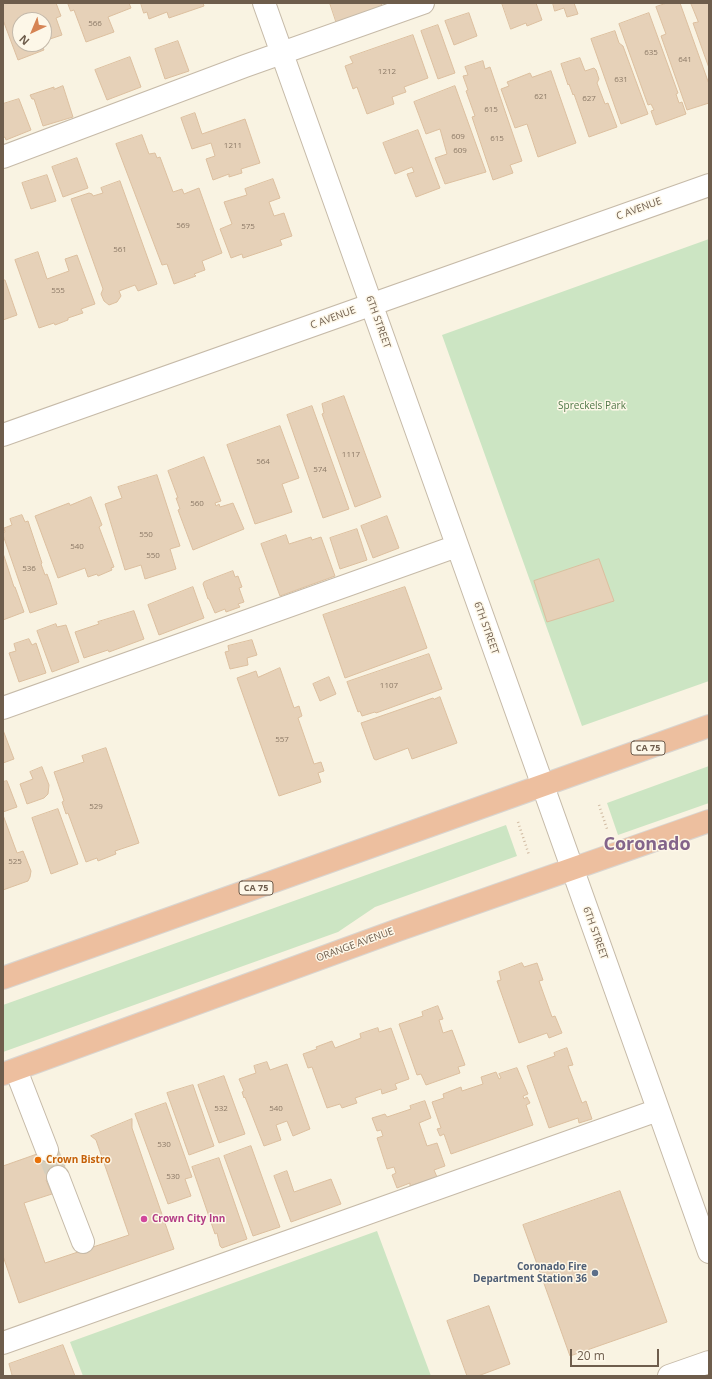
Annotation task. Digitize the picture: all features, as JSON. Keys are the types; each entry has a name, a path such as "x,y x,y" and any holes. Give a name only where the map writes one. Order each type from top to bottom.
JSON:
{"highway":[{"name":"CA 75","path":"3,978 709,726"},
{"name":"ORANGE AVENUE","path":"9,1072 398,930 709,821"}],"street":[{"name":"6TH STREET","path":"264,3 709,1252"},
{"path":"3,157 282,53 422,3"},
{"name":"C AVENUE","path":"3,435 709,184"},
{"path":"3,708 457,546"},
{"path":"9,1072 47,1150"},
{"path":"3,1343 658,1110"},
{"path":"58,1176 83,1242"},
{"path":"669,1376 709,1362"}],"path":[{"path":"599,805 609,833"},
{"path":"517,821 529,855"}],"green space":[{"name":"Spreckels Park","path":"709,239 709,681 582,726 442,335"},
{"path":"709,766 709,803 618,835 607,803"},
{"path":"506,825 517,856 375,907 338,932 3,1052 3,1005"},
{"path":"377,1231 431,1376 83,1376 70,1342"}],"building":[{"path":"3,3 56,3 61,16 56,18 62,35 52,38 52,12 12,12 12,44 3,20"},
{"path":"68,3 129,3 131,8 108,17 114,32 86,42 74,10 71,11"},
{"path":"141,3 203,3 204,6 169,18 167,12 149,19 147,12 144,13"},
{"path":"330,3 381,3 383,8 337,24"},
{"path":"502,3 536,3 542,20 527,26 526,23 511,29"},
{"path":"553,3 574,3 578,14 567,17 564,8 555,11"},
{"path":"667,3 680,3 709,84 709,103 687,110 661,36 666,34 656,7"},
{"path":"691,3 709,3 709,68 693,23 698,22"},
{"path":"469,13 477,36 454,45 445,21"},
{"path":"649,13 678,93 676,94 679,103 682,102 686,114 656,125 651,111 654,110 651,104 648,105 619,24"},
{"path":"438,25 455,73 438,79 421,31"},
{"path":"615,31 619,43 623,46 648,114 621,124 591,39"},
{"path":"413,35 428,78 404,87 406,92 392,97 394,104 367,114 357,87 353,89 345,66 353,63 350,57"},
{"path":"178,41 189,71 165,79 155,49"},
{"path":"15,52 39,52 18,60"},
{"path":"130,57 141,87 107,100 95,70"},
{"path":"580,58 585,71 594,68 596,70 599,79 597,83 605,104 608,103 617,127 589,137 574,94 573,95 569,84 568,85 561,64"},
{"path":"483,61 485,69 490,67 522,161 510,165 513,173 493,180 472,117 475,116 466,91 468,90 463,76 468,75 465,67"},
{"path":"551,71 576,143 538,157 527,124 515,128 501,89 509,86 507,82 530,73 532,77"},
{"path":"63,86 73,117 43,126 34,99 32,99 30,95 54,87 54,89"},
{"path":"455,86 486,172 445,184 435,158 447,154 440,129 426,134 414,102"},
{"path":"19,99 31,130 6,140 5,137 3,138 3,104"},
{"path":"195,113 202,134 245,119 260,163 241,169 242,173 229,177 229,174 213,180 206,159 215,156 211,143 192,149 181,118"},
{"path":"418,130 440,188 416,197 407,174 414,172 412,167 395,174 383,143"},
{"path":"142,135 149,154 155,153 157,158 160,157 173,192 182,189 184,194 199,188 222,253 202,261 205,270 194,274 196,276 174,284 167,264 162,265 116,144"},
{"path":"77,158 88,188 63,197 52,167"},
{"path":"47,175 56,201 31,209 22,183"},
{"path":"273,179 280,198 269,202 274,216 284,213 292,236 280,240 282,245 243,258 242,254 231,258 220,229 232,224 224,202 247,195 245,189"},
{"path":"120,181 157,284 138,291 135,285 119,291 121,296 117,302 109,305 104,301 101,294 103,289 71,199 89,193 93,196 103,193 101,188"},
{"path":"38,252 47,279 69,271 65,259 77,255 95,304 81,309 83,313 68,318 68,320 55,325 54,323 39,328 15,260"},
{"path":"3,280 5,280 17,315 3,320"},
{"path":"344,396 381,497 355,507 322,414 324,413 322,404"},
{"path":"312,406 349,509 323,518 287,415"},
{"path":"280,426 299,478 282,484 292,512 255,524 227,445"},
{"path":"204,457 221,501 215,503 216,506 219,504 220,507 233,503 244,529 193,550 178,510 180,509 176,498 178,498 168,471"},
{"path":"157,475 180,546 170,549 176,569 145,579 141,565 125,570 105,504 122,498 118,487"},
{"path":"91,497 102,525 99,527 114,567 111,568 112,570 98,576 97,574 88,577 85,568 58,578 35,516 69,503 70,505"},
{"path":"22,515 25,522 28,521 42,563 41,564 45,575 47,574 57,604 30,613 3,535 5,532 4,528 12,525 10,519"},
{"path":"387,516 399,548 373,558 361,526"},
{"path":"357,529 367,560 340,569 330,538"},
{"path":"286,535 289,544 311,537 312,540 321,537 335,576 280,596 261,544"},
{"path":"4,556 24,612 3,620 3,557"},
{"path":"599,559 614,601 547,622 534,581"},
{"path":"233,571 235,577 238,576 242,587 239,588 244,602 238,604 240,607 226,612 225,609 215,613 203,584 204,582"},
{"path":"193,587 204,618 159,635 148,605"},
{"path":"405,587 427,648 345,678 323,615"},
{"path":"134,611 144,639 109,652 108,650 84,658 75,632 99,624 98,622"},
{"path":"56,624 57,627 66,625 79,662 52,672 37,631"},
{"path":"29,639 32,645 36,643 46,673 19,682 9,653 16,651 14,644"},
{"path":"252,640 257,655 247,658 248,665 230,669 225,652 229,651 228,646"},
{"path":"429,654 442,689 376,713 362,716 360,711 358,712 347,682"},
{"path":"280,668 294,708 299,706 302,716 298,718 314,764 321,762 324,771 318,773 321,782 279,796 237,678 256,671 258,677"},
{"path":"329,677 336,694 320,701 313,684"},
{"path":"440,697 457,743 412,759 408,748 376,760 374,759 361,723 433,698"},
{"path":"3,730 14,759 3,763"},
{"path":"106,748 139,843 115,851 116,854 98,861 97,858 86,862 68,813 66,814 62,802 64,801 54,772 84,762 82,756"},
{"path":"42,767 49,785 48,794 44,798 27,804 20,784 33,779 30,772"},
{"path":"7,781 17,807 3,812 3,782"},
{"path":"58,809 78,864 51,874 32,818"},
{"path":"3,815 17,853 23,851 31,871 28,881 3,890"},
{"path":"522,963 524,967 537,963 543,980 539,981 552,1017 555,1016 562,1033 549,1038 547,1033 519,1043 497,981 501,980 499,972"},
{"path":"438,1006 443,1019 439,1020 443,1033 452,1030 465,1065 458,1067 460,1073 426,1085 421,1074 417,1075 399,1024 423,1016 422,1012"},
{"path":"378,1028 379,1032 391,1028 409,1079 395,1084 397,1089 382,1094 381,1089 355,1098 357,1103 342,1108 340,1104 327,1108 312,1067 308,1068 303,1054 332,1041 335,1048 361,1038 360,1034"},
{"path":"567,1048 573,1065 568,1066 582,1103 586,1101 592,1119 579,1123 578,1118 549,1128 527,1066 555,1056 554,1053"},
{"path":"267,1062 270,1070 287,1064 310,1129 293,1136 287,1121 276,1125 281,1140 264,1146 245,1097 244,1098 242,1092 244,1091 239,1079 256,1073 254,1066"},
{"path":"517,1068 528,1094 523,1096 524,1099 527,1097 530,1103 526,1105 533,1125 451,1154 444,1134 440,1136 437,1129 441,1128 432,1102 444,1098 443,1094 461,1087 462,1091 483,1084 481,1077 496,1072 499,1079 501,1078 499,1074"},
{"path":"224,1076 245,1134 219,1143 198,1085"},
{"path":"193,1085 214,1146 189,1155 167,1093"},
{"path":"425,1101 431,1118 419,1123 427,1146 437,1143 445,1166 434,1170 437,1177 410,1186 410,1183 397,1188 392,1175 396,1173 394,1167 387,1169 377,1138 383,1136 381,1130 377,1131 372,1118 385,1114 387,1117 411,1109 410,1106"},
{"path":"166,1103 192,1177 185,1179 191,1196 168,1204 135,1114"},
{"name":"Crown City Inn","path":"132,1119 132,1128 174,1249 19,1303 3,1256 3,1166 54,1148 68,1173 46,1180 52,1194 24,1203 45,1263 129,1235 96,1140 91,1136"},
{"path":"251,1146 280,1227 253,1236 224,1156"},
{"path":"219,1158 247,1239 222,1248 220,1246 217,1233 215,1234 192,1167"},
{"path":"287,1171 294,1192 331,1179 341,1204 291,1222 274,1176"},
{"name":"Coronado Fire Department Station 36","path":"620,1191 667,1322 570,1356 523,1225"},
{"path":"489,1306 510,1364 478,1376 467,1376 447,1321"},
{"path":"63,1345 75,1376 11,1376 9,1364"}],"tunnel":[{"path":"47,1150 58,1177"}],"place":[{"name":"Crown Bistro","path":"38,1160"},
{"name":"Crown City Inn","path":"144,1219"},
{"name":"Coronado Fire Department Station 36","path":"595,1273"}],"district":[{"name":"Coronado","path":"647,845"}]}
